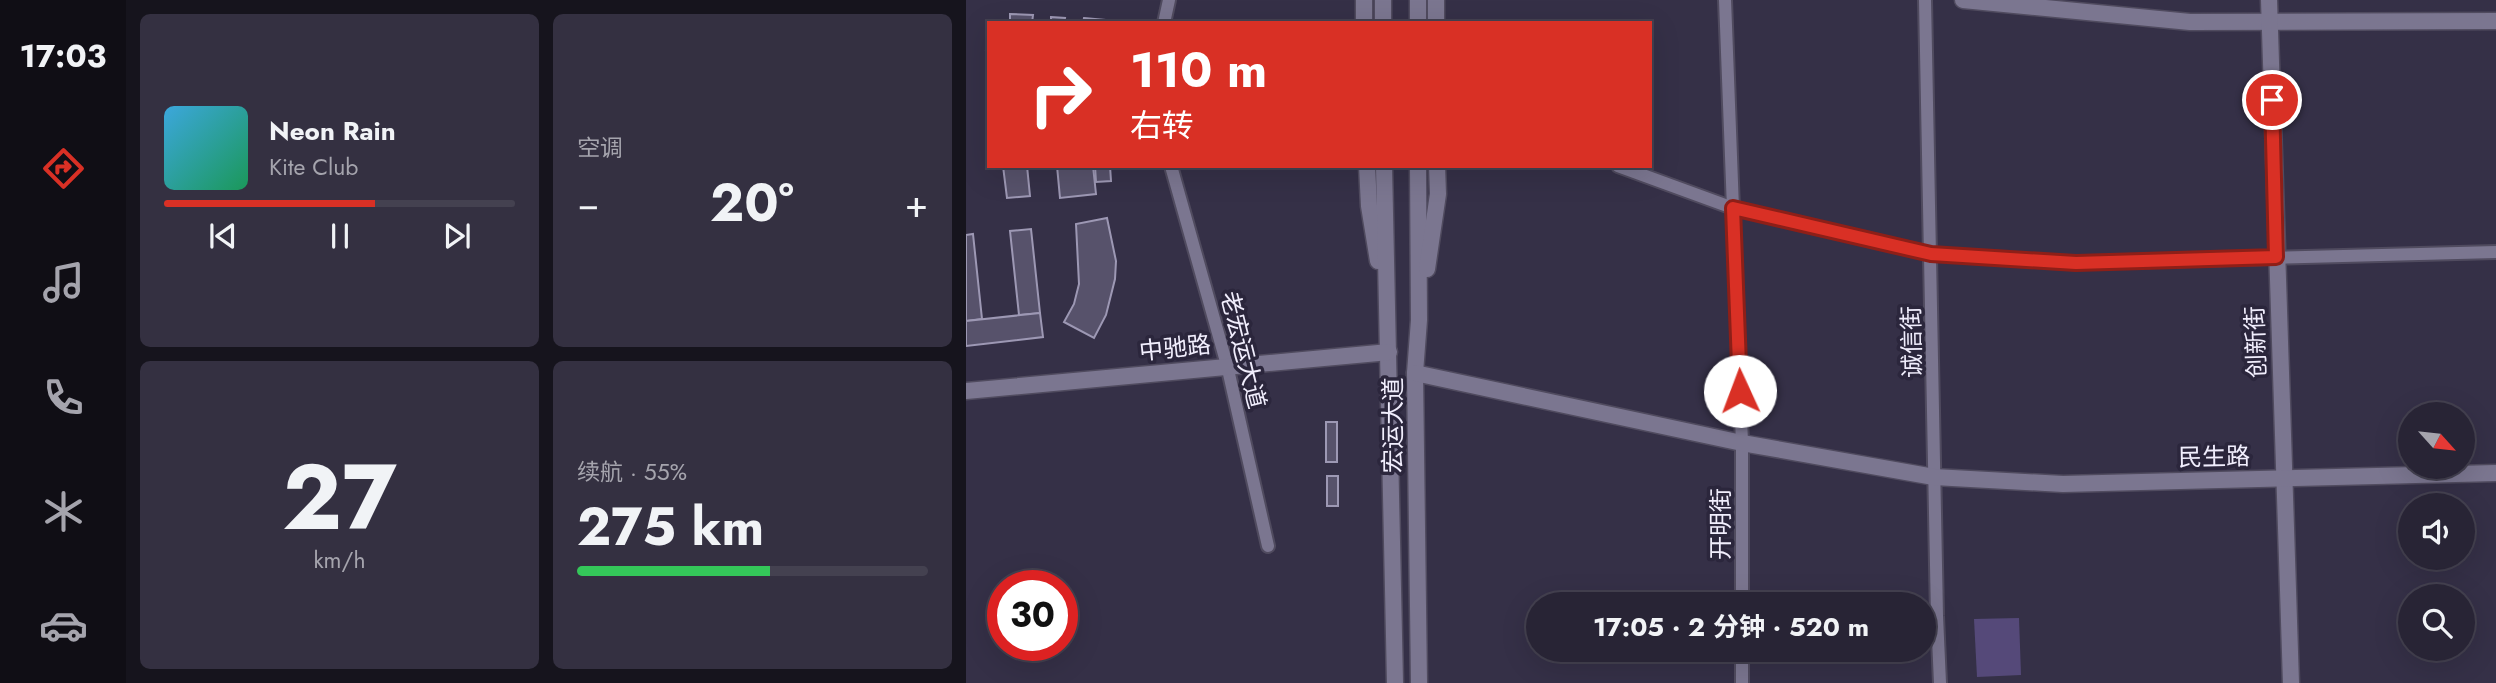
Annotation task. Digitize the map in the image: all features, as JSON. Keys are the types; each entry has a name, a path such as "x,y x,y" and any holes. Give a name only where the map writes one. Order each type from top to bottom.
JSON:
{"street":[{"path":"1164,21 1169,0"},
{"path":"1364,0 1364,21"},
{"path":"1383,0 1383,21"},
{"path":"1418,0 1418,21"},
{"path":"1436,0 1436,21"},
{"name":"开明街","path":"1725,0 1742,443 1742,592"},
{"name":"诚信街","path":"1925,0 1940,683"},
{"path":"1963,0 2190,22 2496,21"},
{"name":"创新街","path":"2269,0 2291,683"},
{"name":"老宏运大道","path":"1172,168 1227,365 1268,547"},
{"path":"1367,168 1369,206 1388,322"},
{"name":"宏运大道","path":"1384,168 1395,683"},
{"name":"宏运大道","path":"1418,168 1419,320 1415,373 1419,683"},
{"path":"1419,320 1438,194 1437,168"},
{"path":"1623,168 1733,208 1931,254 2076,263 2496,252"},
{"name":"中驰路","path":"966,391 1389,352"},
{"name":"民生路","path":"1415,373 1742,443 1934,477 2063,484 2496,473"},
{"path":"1742,662 1742,683"}],"shaded area":[{"path":"2019,618 2021,675 1977,677 1974,619"}],"building":[{"path":"1010,14 1033,15 1032,21 1010,21"},
{"path":"1051,17 1065,18 1064,21 1051,21"},
{"path":"1084,18 1105,20 1105,21 1083,21"},
{"path":"1003,168 1027,168 1030,196 1007,198"},
{"path":"1057,168 1093,168 1096,194 1060,198"},
{"path":"1095,168 1110,168 1111,181 1096,182"},
{"path":"1107,218 1116,261 1115,279 1106,315 1094,338 1064,322 1074,304 1079,284 1076,224"},
{"path":"1031,229 1040,313 1019,315 1010,231"},
{"path":"973,234 982,319 966,321 966,235"},
{"path":"1040,313 1043,337 966,346 966,321"},
{"path":"1326,422 1337,422 1337,462 1326,462"},
{"path":"1327,476 1338,476 1338,506 1327,506"}],"route":[{"path":"1740,391 1733,208 1931,254 2076,263 2276,257 2272,100"}]}
